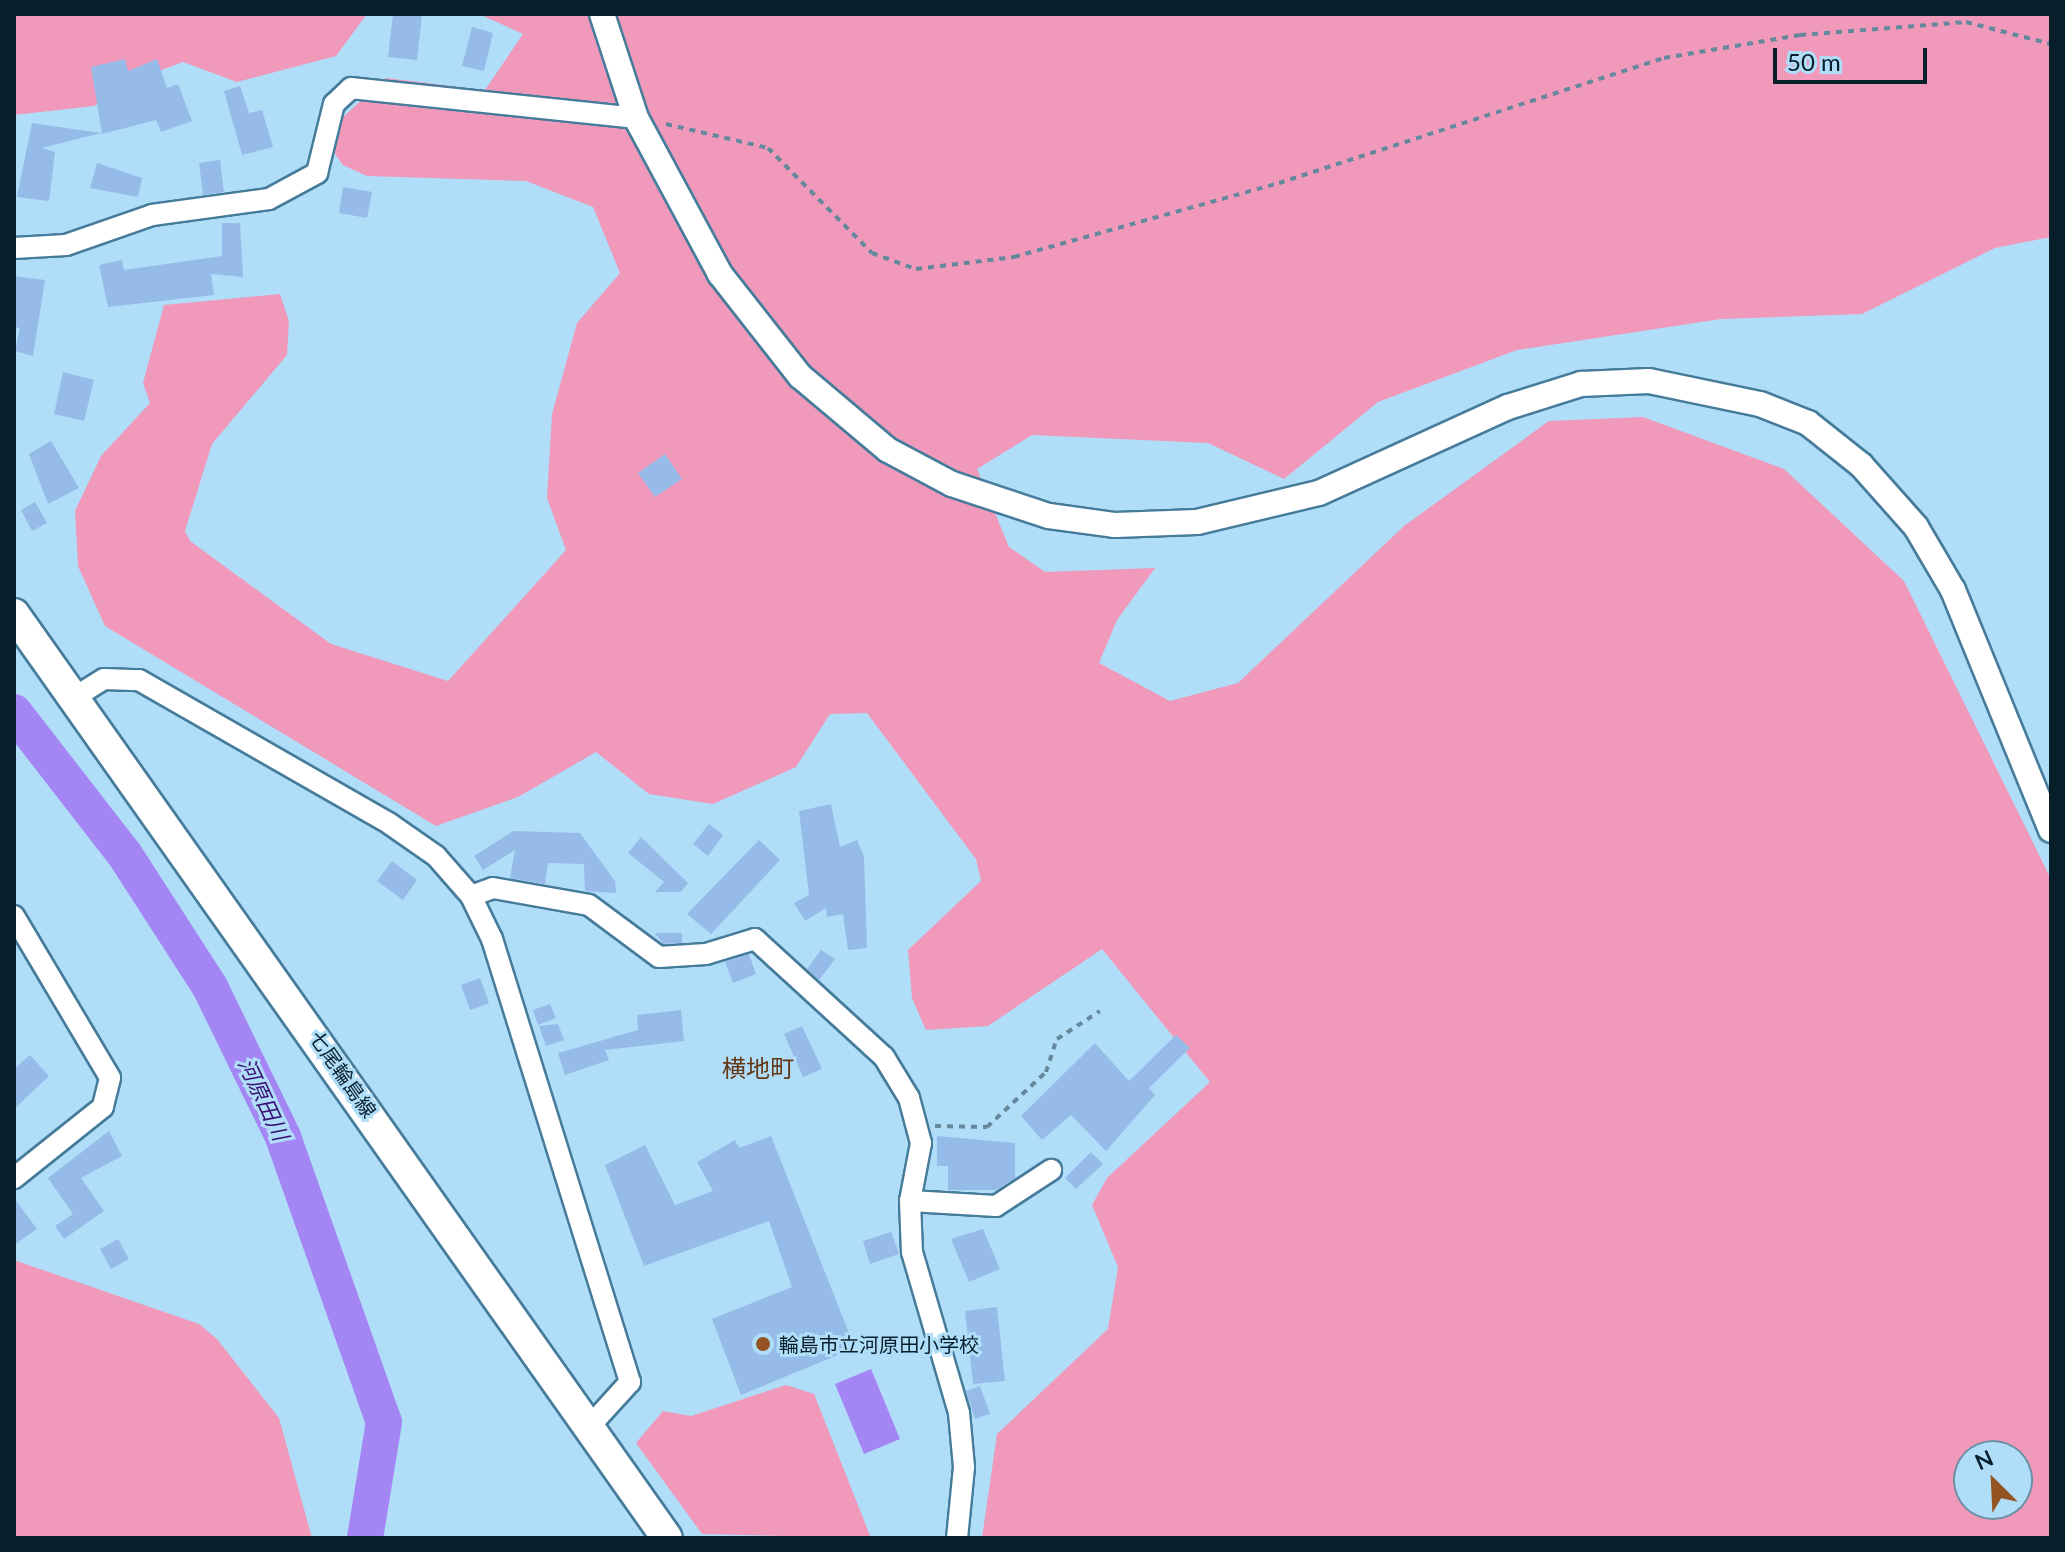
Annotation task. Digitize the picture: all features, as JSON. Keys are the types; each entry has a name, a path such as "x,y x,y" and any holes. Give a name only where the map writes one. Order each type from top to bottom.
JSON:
{"main road":[{"name":"七尾輪島線","path":"14,614 667,1538"}],"street":[{"path":"602,14 636,118 720,274 800,376 888,450 952,484 1049,516 1115,525 1197,522 1319,493 1508,407 1581,384 1649,381 1760,404 1808,423 1861,465 1916,527 1953,590 2051,830"},
{"path":"14,248 66,245 152,215 269,199 317,173 334,104 351,88 636,118"},
{"path":"75,697 104,679 139,680 390,824 436,856 471,896 492,939 630,1382 589,1427"},
{"path":"471,896 493,888 589,905 659,957 706,954 755,939 884,1057 916,1125 921,1143 910,1201 921,1297 959,1413 964,1467 957,1538"},
{"path":"14,916 110,1078 103,1107 14,1178"},
{"path":"910,1201 996,1206 1051,1170"}],"path":[{"path":"636,118 768,148 872,253 916,269 1014,257 1279,183 1664,58 1800,35 1966,22 2051,44"},
{"path":"916,1125 987,1127 1046,1072 1057,1039 1100,1011"}],"shaded area":[{"path":"14,14 367,14 336,56 237,82 183,62 127,83 94,106 14,115"},
{"path":"479,14 2051,14 2051,237 1995,248 1862,314 1721,319 1517,350 1378,402 1284,479 1208,443 1032,435 977,469 1009,547 1045,572 1155,568 1117,620 1099,663 1170,701 1238,683 1404,526 1549,421 1643,417 1784,469 1904,581 2051,879 2051,1538 982,1538 997,1434 1108,1329 1118,1267 1092,1205 1107,1178 1210,1082 1102,949 988,1026 926,1030 912,998 908,950 981,881 976,859 867,713 830,714 796,767 713,804 649,794 596,752 518,797 436,826 105,626 78,566 75,511 101,456 150,403 143,383 164,305 280,294 289,321 287,355 212,444 185,531 190,541 331,644 448,681 566,550 547,498 552,414 577,323 620,273 593,207 526,181 367,176 343,165 322,136 386,78 485,90 523,34"},
{"path":"14,1260 199,1324 217,1339 279,1418 312,1538 14,1538"},
{"path":"871,1369 900,1439 864,1454 835,1384"},
{"path":"786,1385 814,1394 871,1538 702,1534 636,1443 663,1411 691,1416"}],"building":[{"path":"393,14 422,14 417,60 388,57"},
{"path":"472,27 493,33 484,71 462,66"},
{"path":"125,59 128,71 157,59 167,88 178,84 192,121 161,132 156,120 102,134 91,67"},
{"path":"240,86 249,113 262,110 273,147 242,155 224,91"},
{"path":"32,123 101,133 42,148 55,152 49,201 17,197"},
{"path":"220,160 224,192 203,195 199,163"},
{"path":"97,163 142,178 138,197 90,188"},
{"path":"343,187 372,192 367,218 339,213"},
{"path":"222,223 240,223 243,277 211,274 214,295 108,307 99,265 122,260 124,270 222,256"},
{"path":"14,276 45,280 33,356 15,351 20,328 14,327"},
{"path":"63,372 94,380 84,421 54,414"},
{"path":"51,441 79,488 48,504 29,454"},
{"path":"665,454 682,479 655,497 638,473"},
{"path":"35,502 47,523 32,531 21,510"},
{"path":"831,804 840,847 857,840 864,856 867,948 848,950 843,914 827,917 826,908 805,921 794,903 809,895 799,811"},
{"path":"709,824 723,835 708,856 693,844"},
{"path":"513,831 580,833 615,881 616,893 585,891 584,864 548,863 545,884 510,878 515,850 483,870 474,856"},
{"path":"641,837 688,883 681,892 655,892 664,882 628,853"},
{"path":"759,840 780,860 711,934 687,914"},
{"path":"392,861 417,880 403,900 377,881"},
{"path":"655,933 682,933 682,943 663,944"},
{"path":"821,950 835,959 819,980 807,969"},
{"path":"749,954 756,974 733,983 725,962"},
{"path":"480,978 489,1003 470,1010 461,985"},
{"path":"550,1004 556,1018 538,1025 533,1010"},
{"path":"681,1010 684,1041 605,1050 609,1060 565,1075 558,1053 638,1030 637,1015"},
{"path":"558,1024 564,1040 546,1046 539,1026"},
{"path":"802,1026 822,1069 803,1077 784,1034"},
{"path":"1176,1035 1190,1048 1149,1088 1155,1095 1106,1151 1071,1115 1042,1140 1021,1116 1095,1043 1129,1081"},
{"path":"30,1055 49,1076 14,1109 14,1069"},
{"path":"109,1131 122,1156 81,1178 104,1211 64,1239 55,1226 73,1214 48,1178"},
{"path":"771,1136 855,1348 741,1395 712,1319 792,1287 769,1221 644,1266 605,1165 645,1145 675,1205 713,1191 697,1162 735,1140 739,1148"},
{"path":"937,1136 1015,1143 1015,1178 996,1190 948,1190 948,1166 937,1166"},
{"path":"1091,1152 1103,1164 1076,1189 1065,1178"},
{"path":"14,1198 37,1229 14,1245"},
{"path":"983,1229 1000,1269 969,1282 951,1239"},
{"path":"891,1232 899,1254 870,1264 863,1241"},
{"path":"118,1239 129,1259 111,1269 100,1249"},
{"path":"997,1307 1005,1381 973,1384 965,1311"},
{"path":"980,1386 990,1414 975,1419 966,1391"}],"waterway":[{"name":"河原田川","path":"14,712 125,855 210,987 283,1137 384,1422 365,1538"}],"place":[{"name":"輪島市立河原田小学校","path":"763,1344"}],"district":[{"name":"横地町","path":"758,1068"}]}
